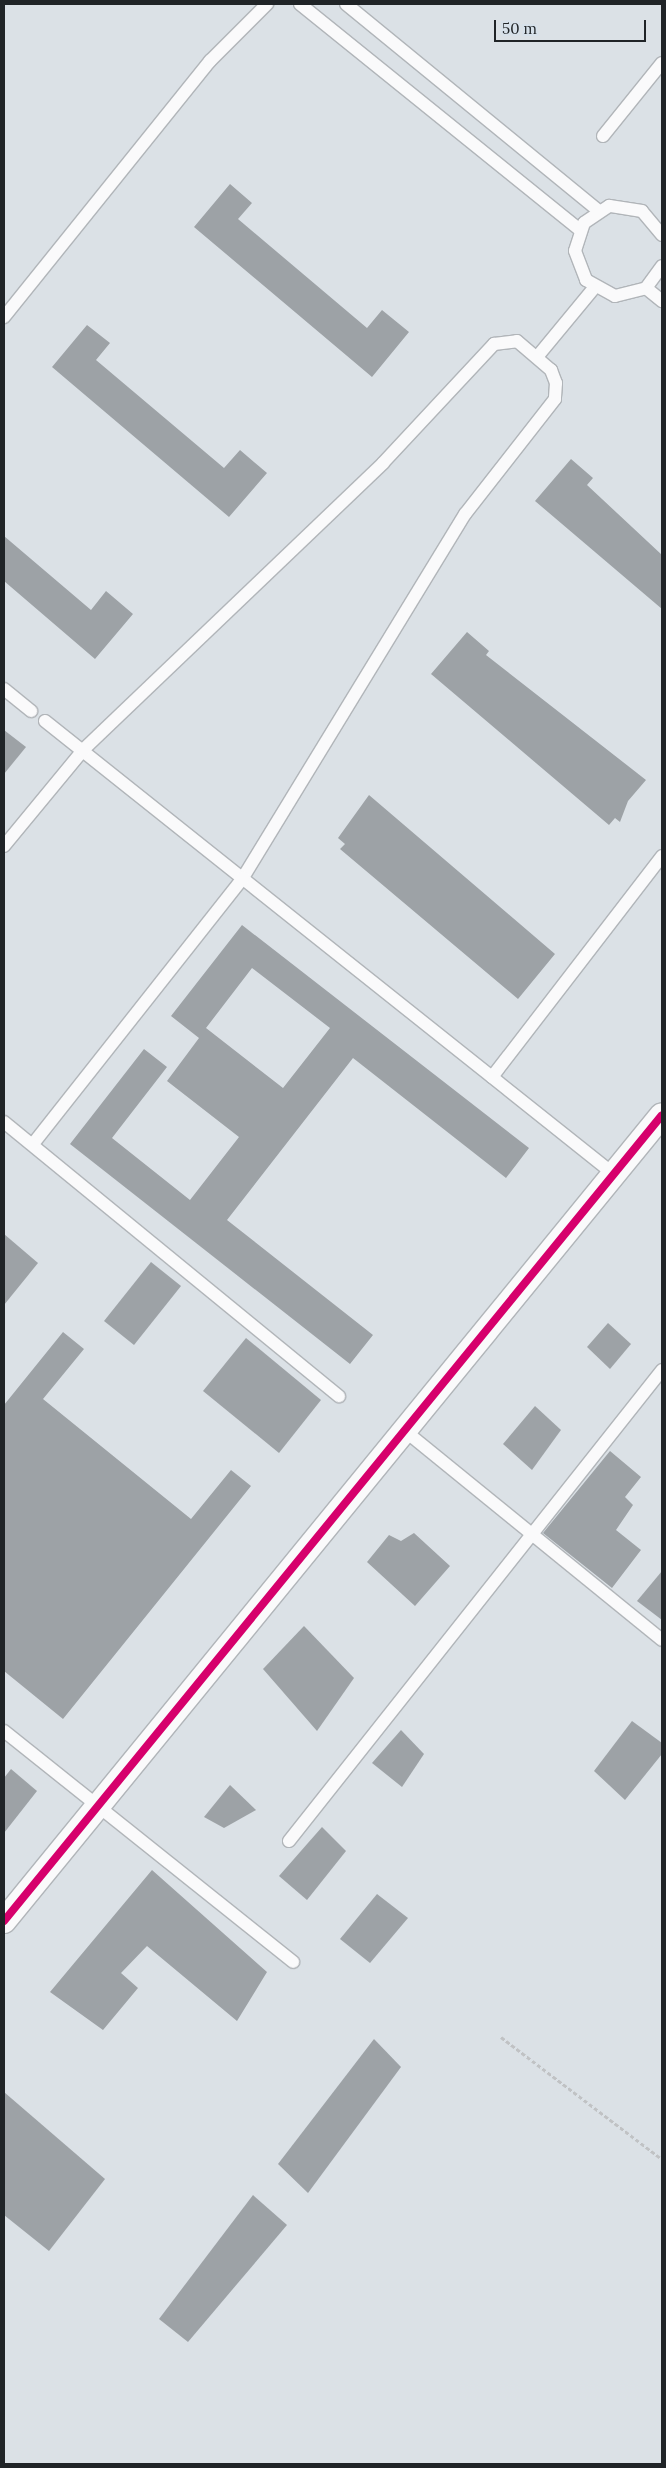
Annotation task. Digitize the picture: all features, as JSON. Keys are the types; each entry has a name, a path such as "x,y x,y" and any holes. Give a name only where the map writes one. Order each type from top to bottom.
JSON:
{"street":[{"path":"4,1921 615,1175 662,1115"}],"lane":[{"path":"4,317 210,62 267,4"},
{"path":"300,4 580,230"},
{"path":"346,4 598,211"},
{"path":"603,136 662,63"},
{"path":"662,235 651,218 632,207 598,211 580,230 576,262 594,288 620,296 646,288 662,266"},
{"path":"537,356 594,288"},
{"path":"646,288 662,301"},
{"path":"4,846 83,750 383,463 494,344 517,341 537,356 555,376 555,399 465,514 243,878 33,1144"},
{"path":"4,689 31,711"},
{"path":"45,721 615,1175"},
{"path":"492,1077 662,856"},
{"path":"4,1122 339,1396"},
{"path":"289,1841 662,1370"},
{"path":"406,1431 662,1640"},
{"path":"6,1738 97,1807 293,1962"}],"path":[{"path":"501,2037 662,2159"}],"building":[{"path":"230,184 252,203 238,219 367,328 382,310 409,332 372,377 194,227"},
{"path":"87,325 110,343 96,360 224,468 240,450 267,473 229,517 52,367"},
{"path":"571,459 593,478 587,485 662,555 662,609 535,501"},
{"path":"4,536 91,610 106,591 133,614 95,659 4,581"},
{"path":"467,632 489,651 486,655 646,780 628,801 620,822 615,818 609,825 431,674"},
{"path":"4,730 26,747 4,774"},
{"path":"369,795 555,954 518,999 340,849 345,844 338,838"},
{"path":"242,925 529,1148 506,1178 353,1058 227,1220 373,1335 350,1364 70,1144 144,1049 167,1067 112,1138 190,1200 239,1137 167,1081 199,1038 171,1016","holes":["252,968 330,1028 283,1088 206,1028"]},
{"path":"4,1234 38,1263 4,1305"},
{"path":"151,1262 181,1286 134,1345 104,1321"},
{"path":"608,1323 631,1344 610,1369 587,1347"},
{"path":"63,1332 84,1349 43,1399 191,1519 231,1470 251,1486 63,1719 4,1671 4,1405"},
{"path":"246,1338 321,1400 279,1453 203,1391"},
{"path":"535,1406 561,1430 532,1470 503,1444"},
{"path":"610,1451 641,1477 625,1497 633,1505 616,1530 641,1550 612,1588 543,1533"},
{"path":"414,1533 450,1566 415,1606 367,1562 389,1535 401,1541"},
{"path":"662,1571 662,1620 637,1601"},
{"path":"304,1626 354,1678 317,1731 263,1669"},
{"path":"632,1721 662,1743 662,1754 625,1800 594,1771"},
{"path":"401,1730 424,1754 402,1787 372,1763"},
{"path":"11,1769 37,1791 4,1833 4,1778"},
{"path":"230,1785 256,1810 224,1828 204,1817"},
{"path":"322,1827 346,1851 307,1900 279,1876"},
{"path":"152,1870 267,1972 237,2021 147,1946 121,1973 138,1988 103,2030 50,1992"},
{"path":"377,1894 408,1918 370,1963 340,1939"},
{"path":"374,2039 401,2067 308,2193 278,2164"},
{"path":"4,2092 105,2179 49,2251 4,2215"},
{"path":"253,2195 287,2225 188,2342 159,2319"}],"cycle path":[{"path":"4,1921 662,1115"}]}
